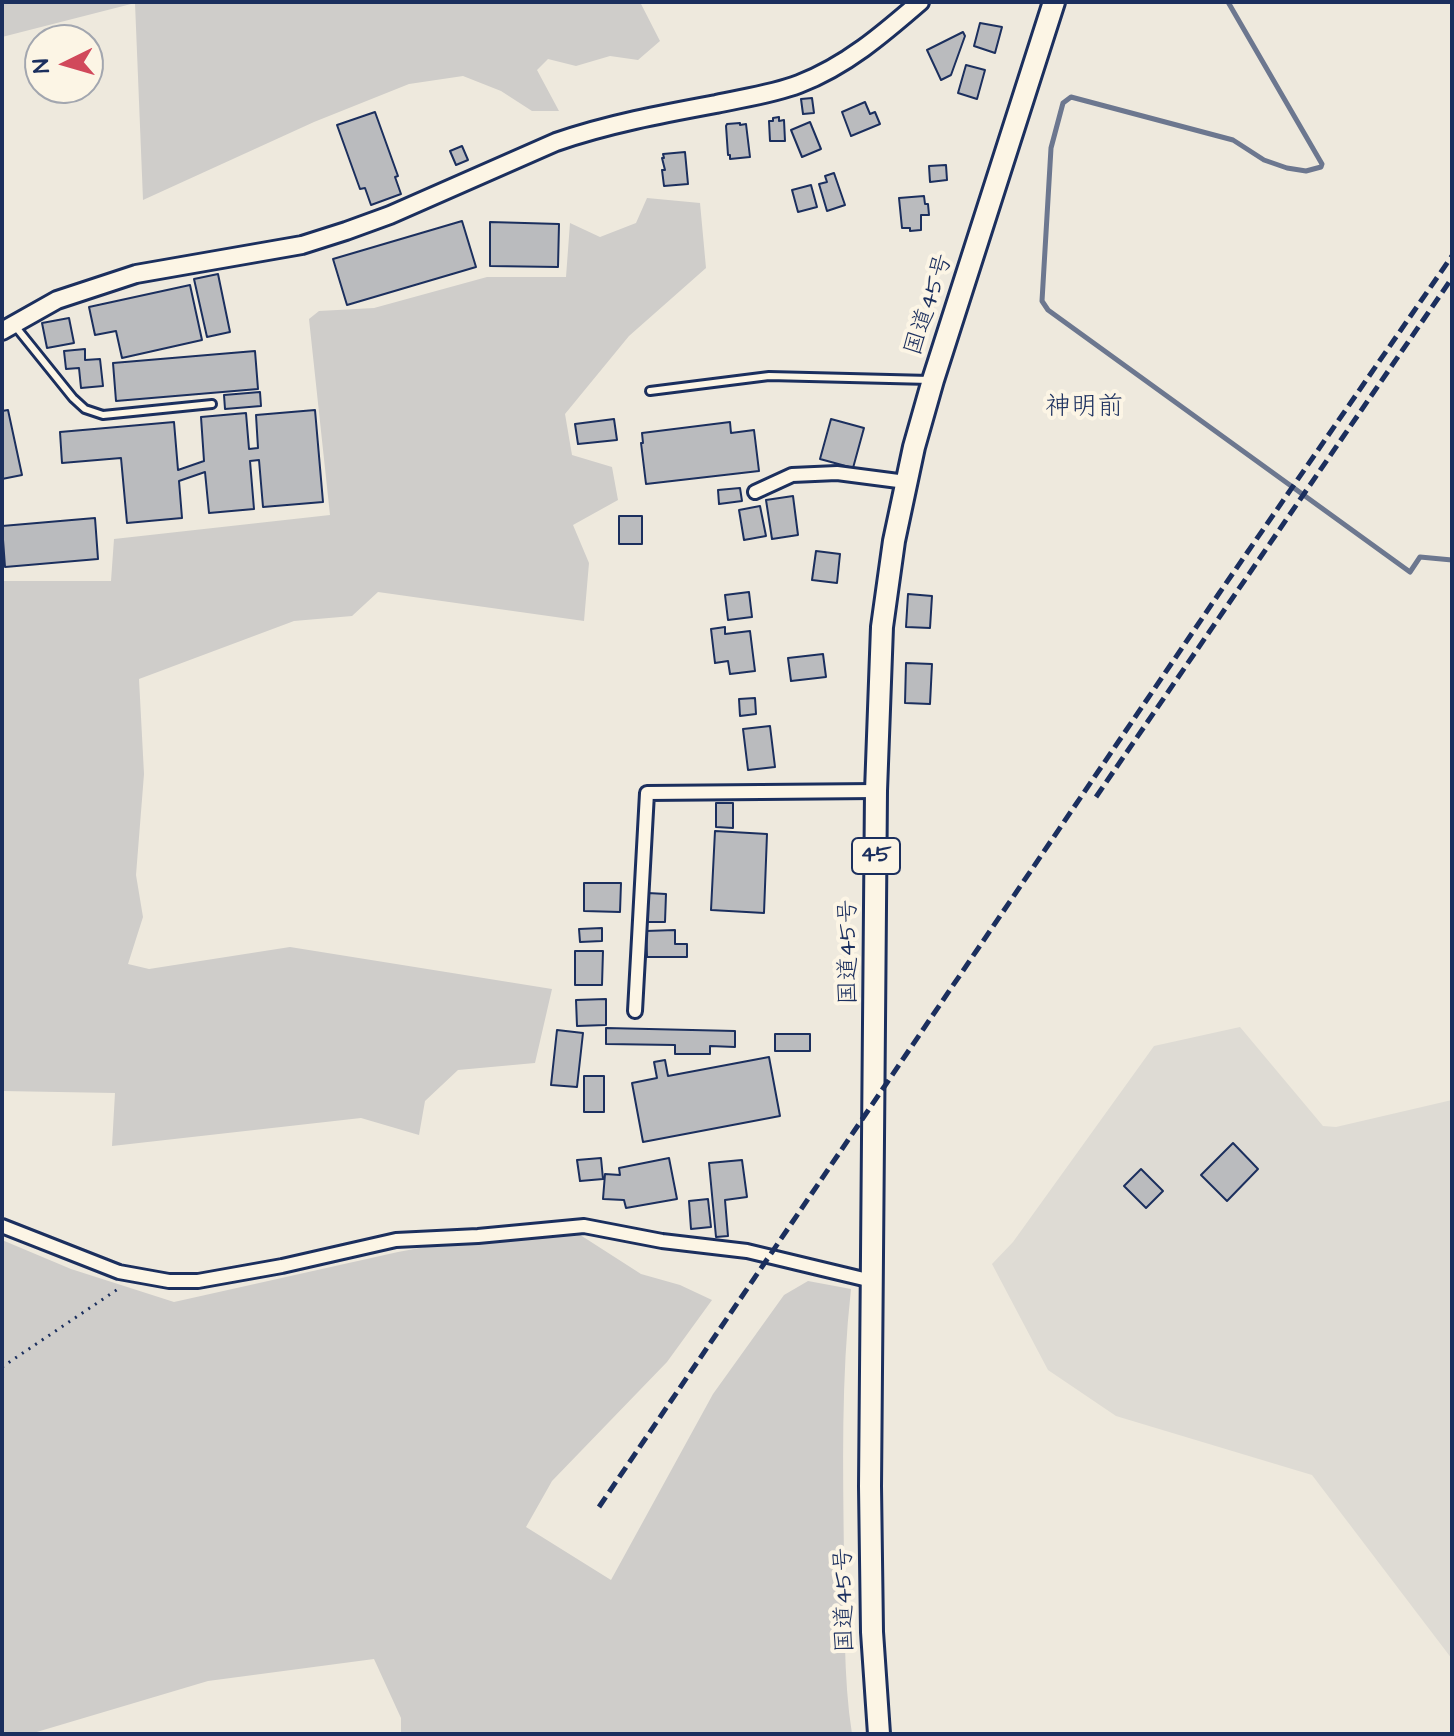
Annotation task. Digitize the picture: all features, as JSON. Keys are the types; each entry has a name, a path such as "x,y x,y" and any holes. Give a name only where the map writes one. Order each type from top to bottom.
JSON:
{"highway":[{"name":"国道45号","path":"879,1734 872,1632 870,1486 876,791 882,627 906,482 933,380 1054,2"}],"street":[{"path":"8,327 57,300 136,274 302,245 346,231 584,132 799,84 868,46 920,2"},
{"path":"755,492 792,475 837,473 906,482"},
{"path":"635,1011 647,793 876,791"},
{"path":"2,1226 119,1272 169,1281 198,1281 282,1266 396,1240 584,1226 662,1241 747,1251 872,1281"}],"lane":[{"path":"8,327 73,398 95,413 103,415 212,404"},
{"path":"650,391 769,376 933,380"}],"path":[{"path":"2,1367 137,1276"}],"shaded area":[{"path":"2,2 640,2 660,41 638,60 610,56 576,66 548,59 537,70 559,111 532,111 501,91 463,76 409,84 314,122 143,200 135,3 53,24 24,24 24,31 2,37"},
{"path":"647,198 700,203 706,268 629,336 565,414 572,455 612,467 618,500 573,525 589,563 584,621 378,592 352,616 294,621 139,679 144,774 136,875 143,917 128,964 149,969 290,947 552,989 535,1063 458,1070 425,1101 419,1135 361,1118 112,1146 115,1093 2,1091 2,581 111,581 114,539 330,515 309,319 319,311 374,308 487,277 566,277 570,223 600,237 636,223"},
{"path":"1240,1027 1323,1126 1336,1127 1452,1100 1452,1659 1312,1475 1116,1416 1048,1370 992,1264 1013,1242 1154,1046"},
{"path":"560,1222 641,1274 680,1285 712,1300 667,1362 552,1481 526,1527 611,1580 713,1394 784,1295 808,1281 851,1289 843,1457 845,1646 852,1734 401,1734 401,1718 374,1659 208,1681 30,1734 2,1734 2,1240 71,1269 174,1302 398,1252"}],"building":[{"path":"980,23 1002,27 995,53 974,46"},
{"path":"963,32 965,36 951,75 941,80 927,50"},
{"path":"966,65 985,70 977,99 958,93"},
{"path":"812,98 814,113 803,114 801,99"},
{"path":"865,102 870,114 875,112 880,124 851,136 842,112"},
{"path":"375,112 398,176 395,177 401,194 371,205 365,188 360,189 337,125"},
{"path":"779,117 779,121 784,120 785,141 770,141 769,121"},
{"path":"810,122 821,149 802,157 791,130"},
{"path":"746,124 750,157 730,159 726,126"},
{"path":"462,146 468,160 456,165 450,151"},
{"path":"685,152 688,184 664,186 663,154"},
{"path":"946,165 947,180 930,182 929,166"},
{"path":"834,173 845,205 827,211 819,184 827,182 825,176"},
{"path":"811,185 817,207 798,212 792,190"},
{"path":"924,196 929,215 921,215 921,230 902,228 899,198"},
{"path":"462,221 476,267 347,305 333,259"},
{"path":"490,222 559,224 558,267 490,266"},
{"path":"218,274 230,332 207,337 194,279"},
{"path":"190,285 202,340 122,358 116,331 95,335 89,307"},
{"path":"69,318 74,343 47,348 42,323"},
{"path":"85,349 85,360 100,359 103,386 81,388 79,368 66,369 64,351"},
{"path":"255,351 258,389 116,401 113,363"},
{"path":"260,392 261,406 225,409 224,395"},
{"path":"8,410 22,475 2,479 2,411"},
{"path":"315,410 323,502 263,507 259,460 250,461 254,509 209,513 205,472 179,481 182,518 127,523 121,458 62,463 60,432 174,422 178,470 204,461 201,417 246,413 249,449 258,448 256,415"},
{"path":"614,419 617,440 578,444 575,424"},
{"path":"831,419 864,428 853,468 820,459"},
{"path":"730,422 731,433 754,430 759,471 646,484 642,433"},
{"path":"740,488 742,501 719,504 718,490"},
{"path":"793,496 798,535 772,539 766,500"},
{"path":"760,506 766,536 744,540 739,510"},
{"path":"619,516 642,516 642,544 619,544"},
{"path":"95,518 98,559 5,567 2,526"},
{"path":"816,551 840,554 837,583 812,580"},
{"path":"749,592 752,617 728,620 725,595"},
{"path":"908,594 932,596 930,628 906,627"},
{"path":"725,627 725,634 750,631 755,671 730,674 728,661 715,663 711,629"},
{"path":"823,654 826,677 791,681 788,658"},
{"path":"906,663 932,664 930,704 905,703"},
{"path":"755,698 756,714 740,716 739,699"},
{"path":"770,726 775,767 748,770 743,729"},
{"path":"716,803 733,803 733,828 716,827"},
{"path":"715,831 767,834 764,913 711,910"},
{"path":"584,883 621,883 620,912 584,911"},
{"path":"648,893 666,894 665,922 647,922"},
{"path":"602,928 602,941 580,942 579,929"},
{"path":"675,930 675,944 687,944 687,957 647,957 646,931"},
{"path":"575,951 603,951 602,985 575,985"},
{"path":"606,999 606,1025 577,1026 576,1000"},
{"path":"606,1028 735,1031 735,1047 710,1046 710,1054 675,1054 675,1045 606,1044"},
{"path":"557,1030 583,1033 577,1087 551,1085"},
{"path":"775,1034 810,1034 810,1051 775,1051"},
{"path":"769,1057 780,1116 643,1142 632,1083 657,1078 654,1062 665,1060 668,1076"},
{"path":"584,1076 604,1076 604,1112 584,1112"},
{"path":"1233,1143 1258,1169 1227,1201 1201,1175"},
{"path":"601,1158 603,1179 580,1181 577,1160"},
{"path":"669,1158 677,1199 626,1208 624,1200 603,1199 605,1174 620,1175 619,1168"},
{"path":"742,1160 747,1197 725,1200 728,1236 716,1237 709,1163"},
{"path":"1141,1169 1163,1191 1146,1208 1124,1186"},
{"path":"708,1199 711,1227 691,1229 689,1201"}],"waterway":[{"path":"1228,2 1321,167 1306,171 1287,168 1264,160 1233,140 1071,97 1063,103 1051,148 1042,301 1048,310 1410,572 1420,557 1452,560"}],"railway":[{"path":"599,1507 1452,256"},
{"path":"1096,797 1452,278"}],"district":[{"name":"神明前","path":"1084,409"}]}
